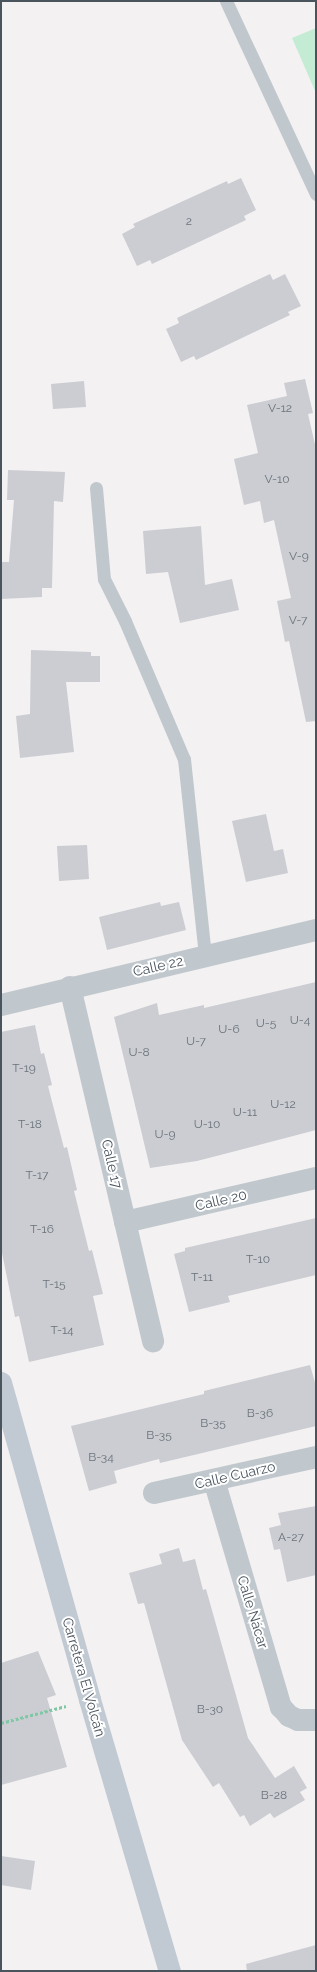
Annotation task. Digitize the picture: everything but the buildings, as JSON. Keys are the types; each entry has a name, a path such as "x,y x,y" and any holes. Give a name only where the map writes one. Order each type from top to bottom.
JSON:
{"street":[{"name":"Calle 22","path":"1,1005 70,987 316,930"},
{"name":"Calle 17","path":"70,987 153,1341"},
{"name":"Calle 20","path":"125,1222 316,1178"},
{"name":"Carretera El Volcán","path":"1,1383 90,1700 170,1971"},
{"name":"Calle Cuarzo","path":"154,1493 316,1457"},
{"name":"Calle Nácar","path":"214,1480 281,1706 289,1716 298,1720 316,1720"}],"lane":[{"path":"226,1 316,194"},
{"path":"96,488 104,580 126,621 184,759 205,956"}],"path":[{"path":"1,1724 90,1700"}],"green space":[{"path":"316,28 316,93 292,38"}]}
